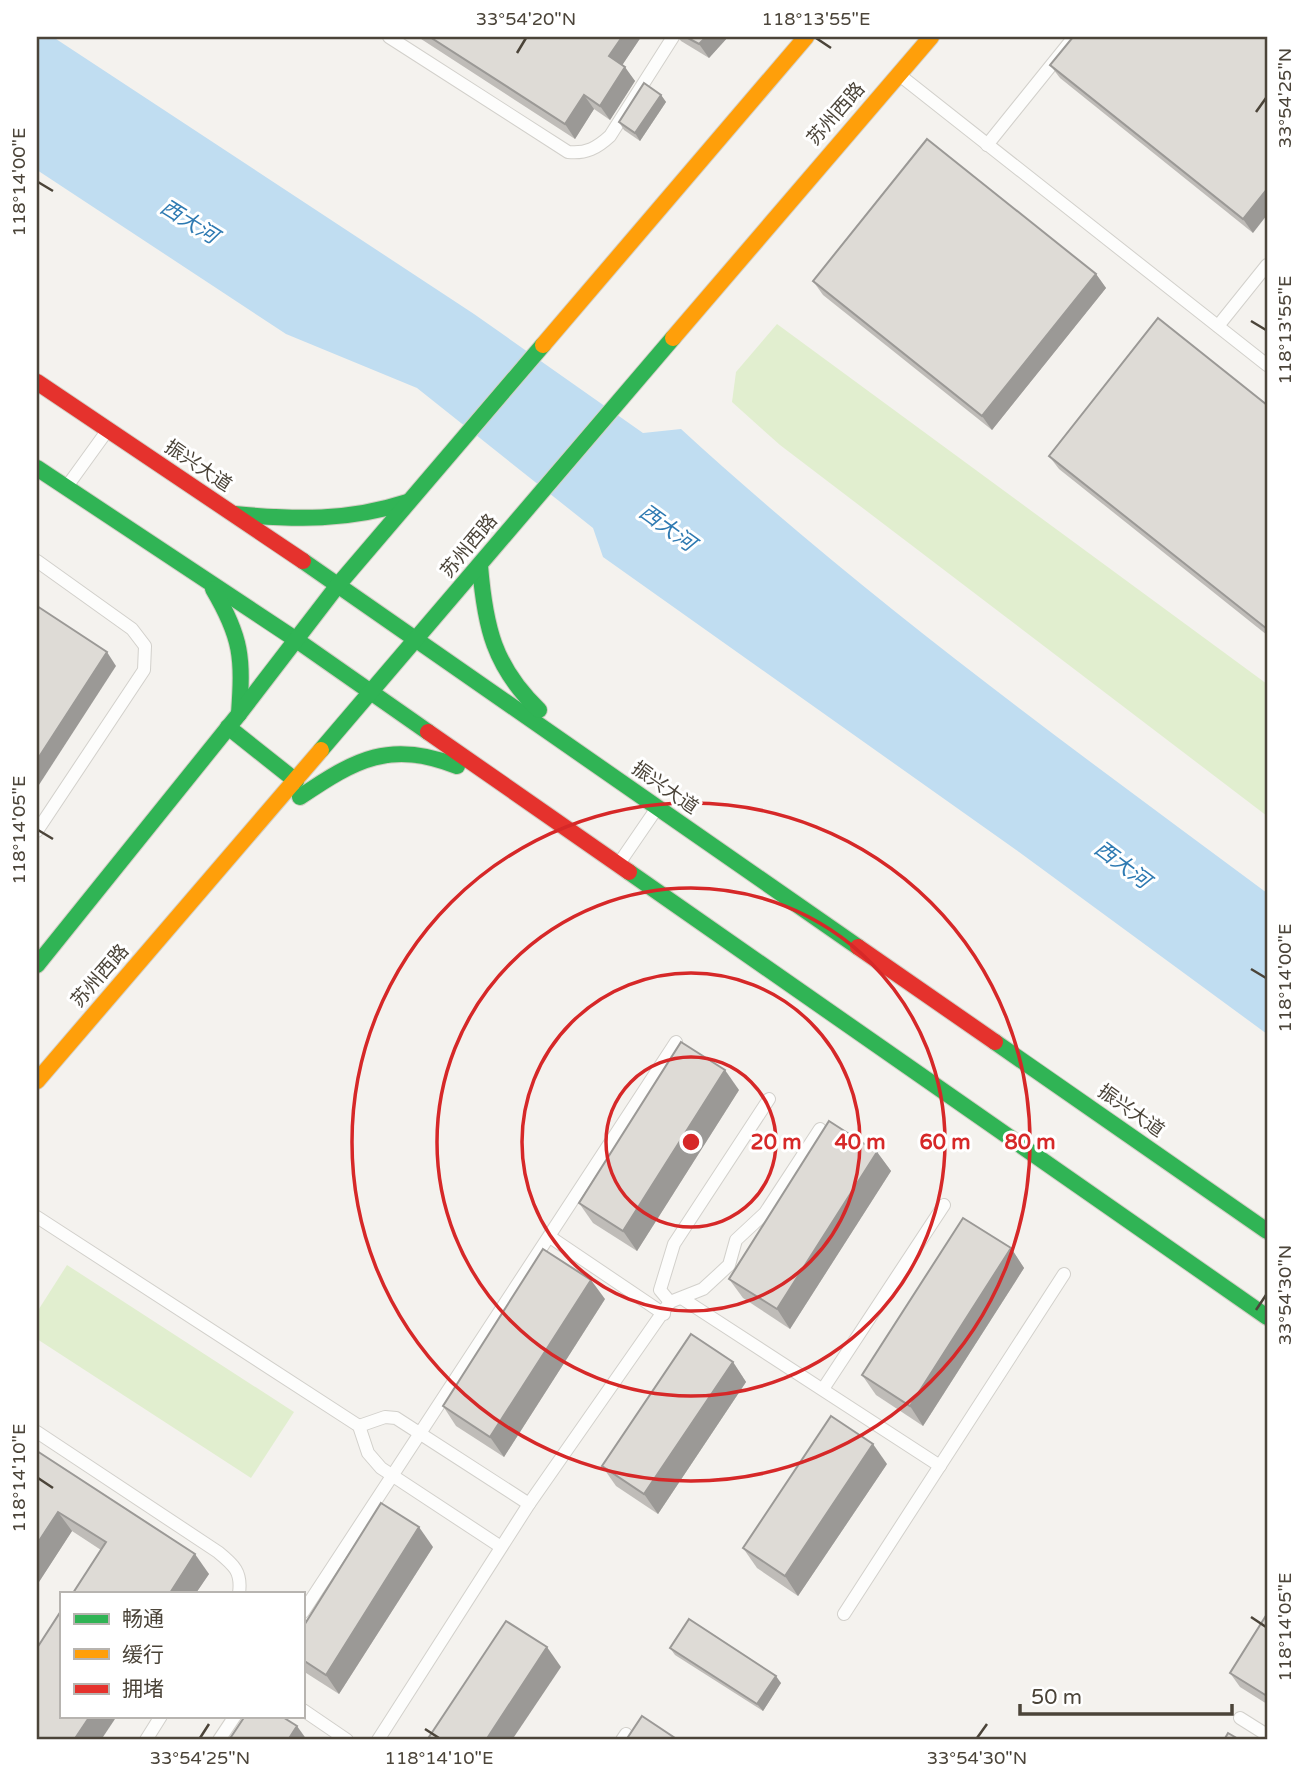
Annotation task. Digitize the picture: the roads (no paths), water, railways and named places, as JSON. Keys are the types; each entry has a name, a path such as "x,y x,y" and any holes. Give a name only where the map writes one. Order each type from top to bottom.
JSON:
{"main road":[{"path":"37,965 239,714 338,585 570,310 806,37"},
{"name":"苏州西路","path":"37,1081 372,694 642,372 931,37"},
{"name":"振兴大道","path":"37,382 338,585 1267,1231"},
{"path":"37,468 295,639 1267,1317"},
{"path":"231,514 300,521 335,520 371,515 407,502"},
{"path":"480,566 484,610 494,645 512,682 586,758"},
{"path":"209,583 236,626 244,655 239,714"},
{"path":"228,727 296,781"},
{"path":"254,830 346,765 383,754 413,752 435,756 517,795"}],"lane":[{"path":"388,37 568,152 580,153 598,147 610,136 673,37"},
{"path":"987,145 1074,37"},
{"path":"898,74 1267,365"},
{"path":"1218,326 1267,265"},
{"path":"66,488 108,430"},
{"path":"37,561 132,629 145,646 144,670 37,831"},
{"path":"618,865 657,808"},
{"path":"304,1610 676,1042"},
{"path":"769,1099 674,1244 660,1290 940,1466"},
{"path":"378,1740 529,1504 664,1314 677,1300 703,1289 729,1265 736,1240 765,1213 820,1129"},
{"path":"823,1390 944,1205"},
{"path":"37,1217 359,1426 368,1453 393,1475 501,1547"},
{"path":"550,1237 664,1314"},
{"path":"844,1614 1064,1274"},
{"path":"359,1426 385,1417 396,1418 421,1431 529,1504"},
{"path":"37,1432 218,1552 235,1566 241,1577 239,1592"},
{"path":"304,1711 347,1740"},
{"path":"146,1740 160,1718"},
{"path":"219,1740 234,1718"},
{"path":"1240,1718 1267,1735"}],"water":[{"name":"西大河","path":"37,37 53,37 474,314 643,433 681,429 894,611 1267,893 1267,1034 1019,852 603,557 593,528 417,388 286,334 37,170"}]}
